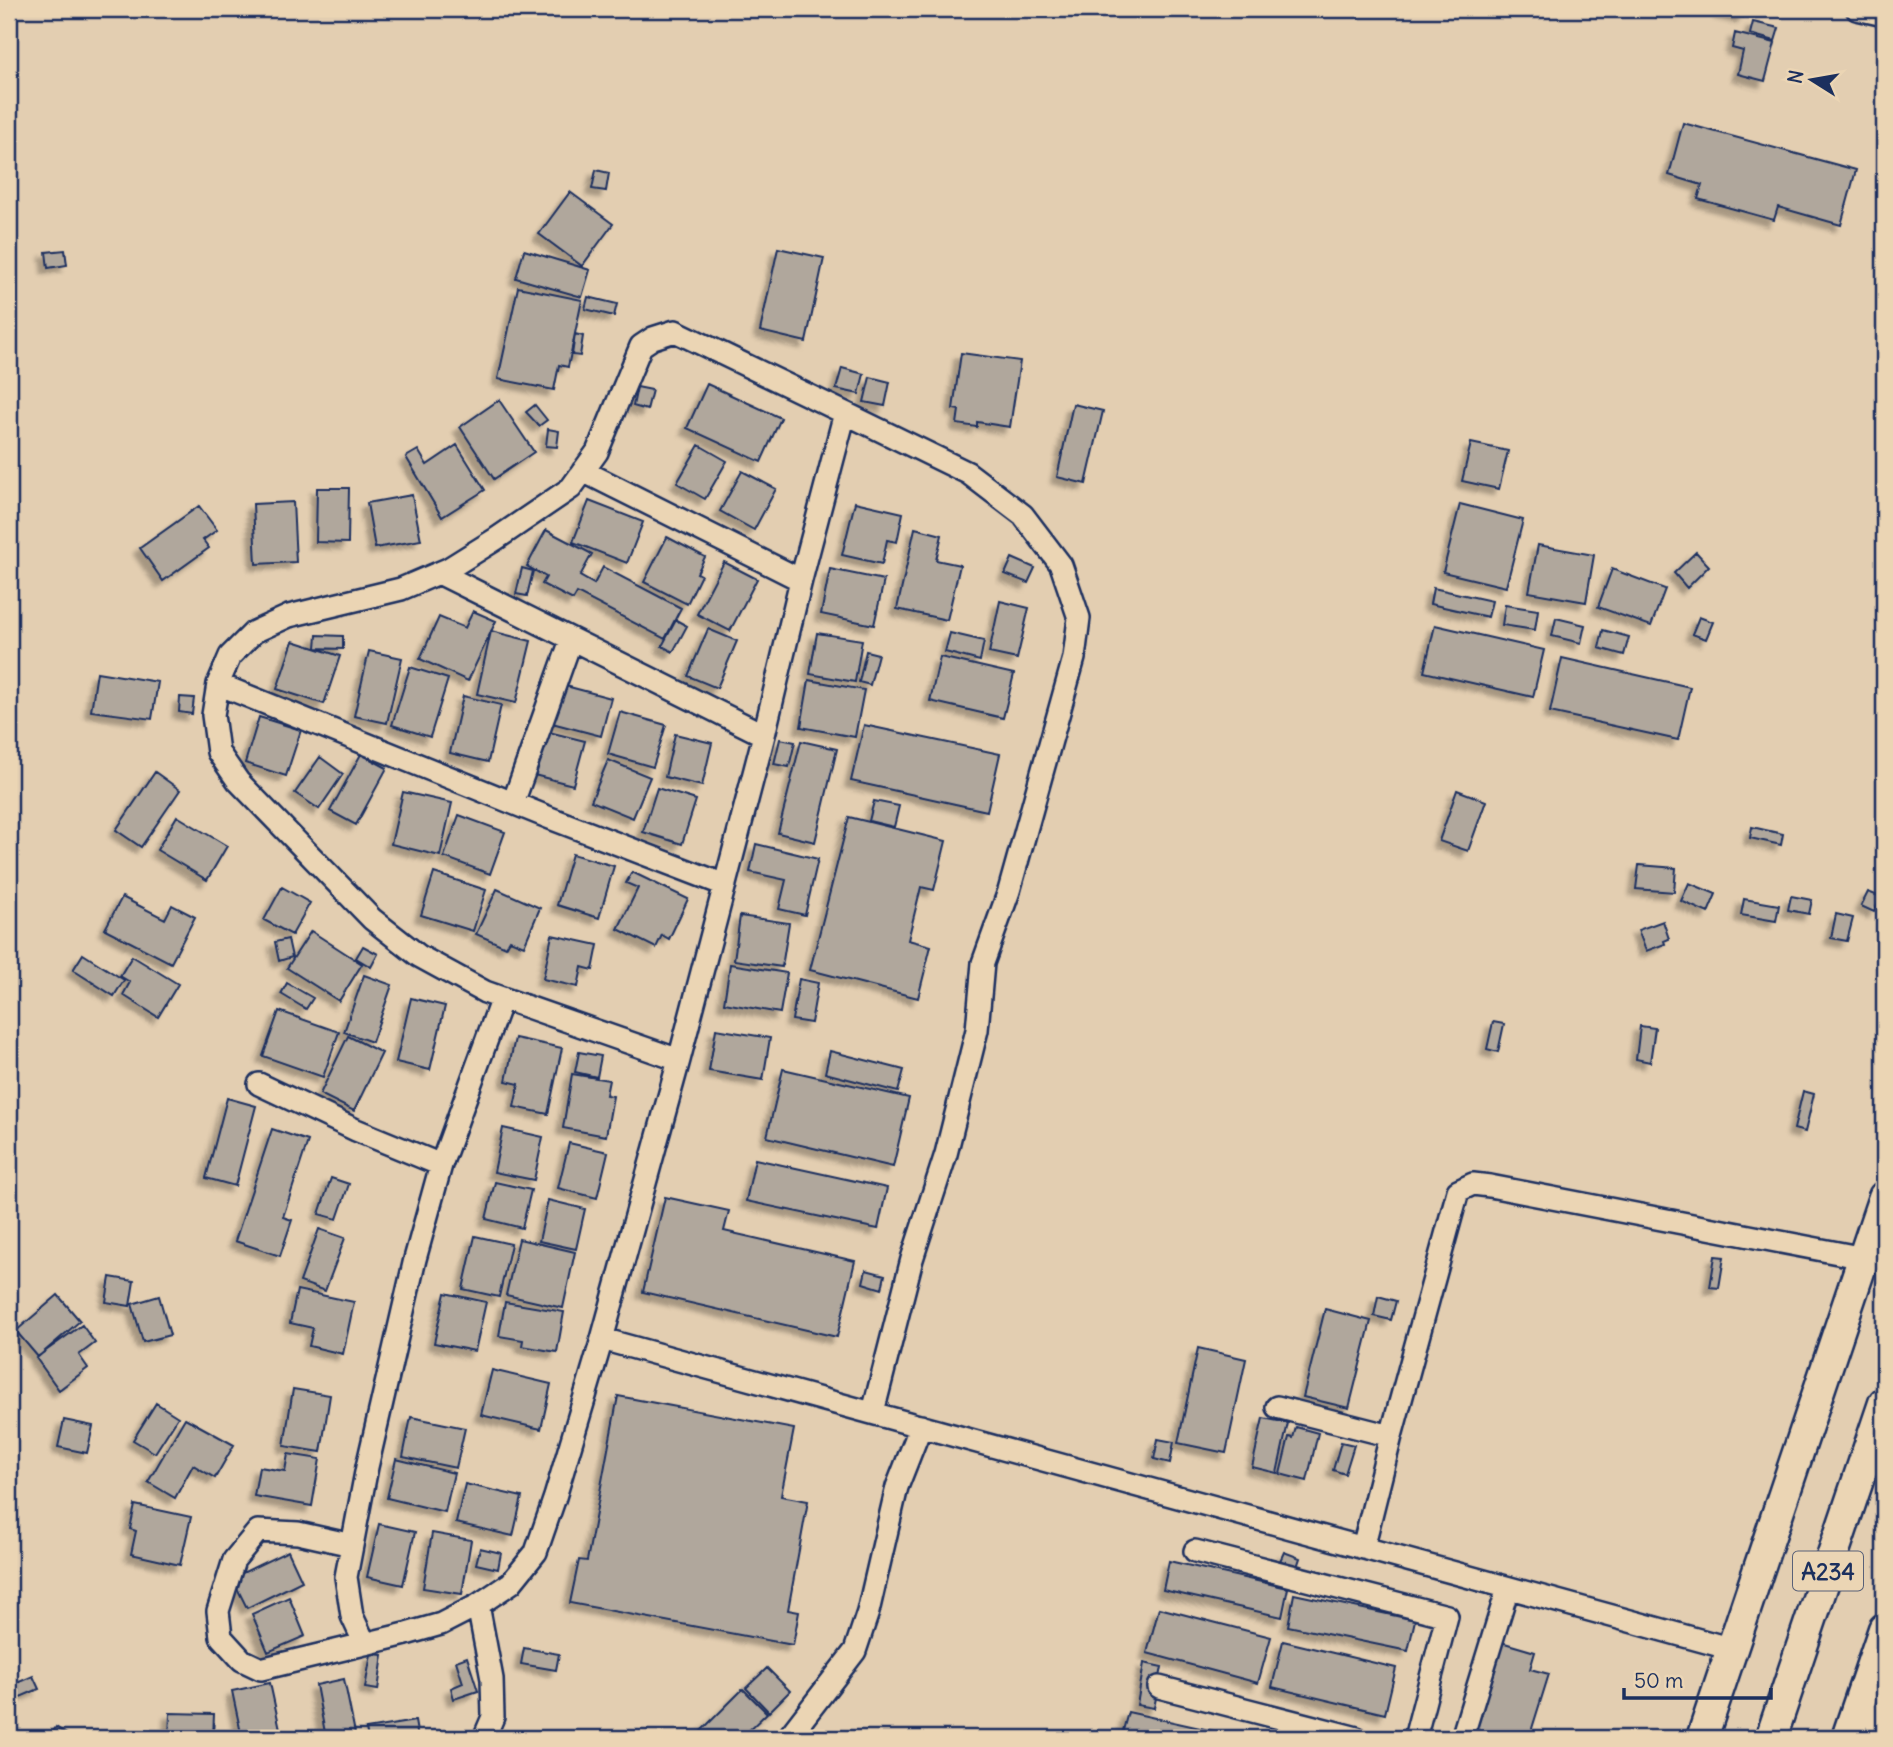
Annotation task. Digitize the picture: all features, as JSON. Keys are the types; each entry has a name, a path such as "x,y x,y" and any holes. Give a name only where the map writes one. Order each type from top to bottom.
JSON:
{"highway":[{"path":"1702,1738 1884,1197"},
{"name":"A234","path":"1771,1738 1884,1403"},
{"path":"1847,1738 1884,1629"},
{"path":"1880,1738 1884,1716"}],"street":[{"path":"1857,9 1884,15"},
{"path":"679,1059 485,992 419,956 372,919 238,781 218,752 213,715 218,684 230,656 254,632 289,616 401,589 439,573 496,539 570,488 597,452 641,346 653,338 675,331 968,473 1023,515 1061,565 1079,618 1074,658 1009,891 983,963 977,1030 946,1154 912,1259 873,1412"},
{"path":"352,1545 298,1533 258,1531 234,1560 218,1611 221,1637 242,1660 261,1669 441,1624 511,1584 536,1552 602,1339 679,1059 845,413"},
{"path":"583,471 801,579"},
{"path":"439,573 764,735"},
{"path":"513,803 571,640"},
{"path":"218,684 725,885"},
{"path":"365,1644 352,1616 345,1577 367,1467 415,1259 440,1165 502,998"},
{"path":"260,1084 356,1130 440,1165"},
{"path":"1363,1548 1458,1191 1473,1184 1490,1185 1864,1258"},
{"path":"602,1339 1732,1649"},
{"path":"1277,1407 1391,1436"},
{"path":"788,1738 855,1651 868,1612 897,1487 920,1426"},
{"path":"1195,1551 1447,1616 1415,1738"},
{"path":"1462,1738 1508,1588"},
{"path":"478,1605 492,1679 493,1717 484,1738"},
{"path":"1159,1687 1357,1738"}],"building":[{"path":"1720,9 1745,9 1743,17 1720,12"},
{"path":"1753,22 1779,28 1775,41 1750,34"},
{"path":"1735,33 1775,43 1765,81 1738,74 1743,51 1732,48"},
{"path":"1683,123 1856,170 1841,225 1778,207 1774,220 1698,199 1702,185 1669,175"},
{"path":"596,170 609,173 606,191 592,189"},
{"path":"570,192 613,224 582,266 539,234"},
{"path":"778,248 824,258 806,342 760,331"},
{"path":"65,250 67,265 48,268 46,252"},
{"path":"524,250 590,270 582,297 516,278"},
{"path":"518,287 582,300 568,367 559,365 554,390 498,379"},
{"path":"588,297 617,304 614,316 585,309"},
{"path":"575,334 583,336 580,356 572,355"},
{"path":"961,353 1020,361 1010,427 977,422 977,427 957,424 959,410 953,409"},
{"path":"842,368 864,374 859,394 836,389"},
{"path":"870,377 890,382 885,406 864,402"},
{"path":"707,384 781,418 761,462 687,428"},
{"path":"637,387 652,390 647,410 633,406"},
{"path":"499,400 534,452 494,479 460,427"},
{"path":"1073,404 1103,411 1086,484 1057,477"},
{"path":"535,405 547,420 539,426 526,412"},
{"path":"548,429 559,431 557,447 546,446"},
{"path":"1471,443 1508,451 1499,489 1462,481"},
{"path":"457,445 485,490 442,517 406,457 418,450 427,465"},
{"path":"699,445 727,461 705,499 677,483"},
{"path":"742,471 776,489 754,530 720,511"},
{"path":"317,488 349,488 348,543 316,542"},
{"path":"412,495 421,540 375,548 367,503"},
{"path":"589,501 643,522 627,563 573,542"},
{"path":"293,502 296,562 256,564 253,504"},
{"path":"855,502 903,513 897,542 887,540 882,564 842,555"},
{"path":"1460,504 1523,520 1506,587 1443,572"},
{"path":"199,506 217,530 203,540 209,548 163,581 140,548"},
{"path":"915,528 942,535 936,560 960,565 947,620 897,609"},
{"path":"546,530 592,554 580,576 594,584 603,567 681,608 665,639 577,593 573,600 542,584 546,577 527,566"},
{"path":"667,537 705,557 697,573 701,575 687,604 644,582"},
{"path":"1538,545 1594,555 1586,602 1529,592"},
{"path":"1696,552 1709,566 1687,588 1674,573"},
{"path":"1012,558 1035,568 1028,583 1005,574"},
{"path":"724,562 757,579 730,631 697,614"},
{"path":"522,568 533,571 527,596 516,594"},
{"path":"830,569 884,580 874,625 821,614"},
{"path":"1612,569 1665,589 1651,626 1598,607"},
{"path":"1433,588 1492,601 1488,617 1430,604"},
{"path":"1000,601 1029,608 1017,659 989,653"},
{"path":"1505,605 1538,610 1535,630 1502,625"},
{"path":"473,611 496,621 468,681 420,659 439,617 465,628"},
{"path":"1699,617 1713,622 1706,639 1692,634"},
{"path":"1556,618 1585,625 1581,643 1552,636"},
{"path":"676,620 687,626 673,652 662,646"},
{"path":"1435,625 1544,650 1533,697 1424,672"},
{"path":"708,629 737,641 717,688 688,676"},
{"path":"1603,630 1629,637 1624,655 1599,648"},
{"path":"491,631 531,641 516,703 477,694"},
{"path":"817,633 862,640 855,682 810,674"},
{"path":"950,633 984,641 980,661 945,652"},
{"path":"317,635 343,636 343,649 316,648"},
{"path":"293,641 340,656 324,704 277,689"},
{"path":"369,651 402,658 387,723 354,716"},
{"path":"866,651 878,654 870,685 859,682"},
{"path":"940,657 1014,674 1003,718 930,701"},
{"path":"1562,658 1690,687 1678,740 1550,712"},
{"path":"410,667 448,679 430,737 392,725"},
{"path":"97,672 158,682 152,719 91,711"},
{"path":"809,680 864,690 855,737 801,727"},
{"path":"562,685 611,698 601,736 552,723"},
{"path":"463,696 501,705 488,762 450,753"},
{"path":"180,697 194,698 192,714 179,712"},
{"path":"620,712 666,725 653,767 608,754"},
{"path":"259,717 301,730 286,776 245,763"},
{"path":"864,725 1000,754 987,811 851,781"},
{"path":"545,731 585,741 573,785 534,775"},
{"path":"675,734 712,743 702,786 665,777"},
{"path":"780,739 795,742 789,767 774,764"},
{"path":"801,741 837,749 815,842 778,833"},
{"path":"361,754 387,768 356,825 330,811"},
{"path":"320,757 343,774 319,809 295,793"},
{"path":"608,760 650,777 633,818 591,801"},
{"path":"155,772 180,790 141,847 116,830"},
{"path":"657,788 696,800 682,844 643,832"},
{"path":"1457,790 1486,801 1468,851 1439,841"},
{"path":"403,792 452,803 440,856 391,844"},
{"path":"874,801 899,806 894,827 869,821"},
{"path":"459,815 505,832 490,874 444,857"},
{"path":"177,816 227,846 207,880 157,850"},
{"path":"849,817 946,841 934,890 921,887 908,940 931,946 918,998 810,970"},
{"path":"1752,827 1783,834 1781,845 1750,838"},
{"path":"756,844 818,859 805,915 779,909 786,880 750,872"},
{"path":"572,854 614,866 599,918 557,905"},
{"path":"1639,865 1676,868 1674,892 1636,889"},
{"path":"632,872 688,899 669,939 662,935 656,948 618,929 638,888 626,883"},
{"path":"434,873 486,890 473,931 421,915"},
{"path":"1689,883 1716,894 1708,913 1681,901"},
{"path":"282,887 310,903 292,935 264,920"},
{"path":"497,889 540,908 524,946 510,940 506,947 476,934"},
{"path":"1868,892 1881,897 1874,912 1861,906"},
{"path":"1791,896 1812,900 1809,914 1788,910"},
{"path":"122,897 165,919 172,905 195,917 171,963 105,929"},
{"path":"1744,899 1779,905 1776,921 1741,915"},
{"path":"1836,914 1853,918 1847,941 1831,938"},
{"path":"740,916 789,923 782,967 734,960"},
{"path":"1663,921 1669,939 1664,941 1665,944 1646,951 1638,930"},
{"path":"311,931 362,964 339,1001 287,968"},
{"path":"552,935 598,945 593,970 582,967 578,987 543,979"},
{"path":"288,939 292,957 279,961 275,942"},
{"path":"363,946 378,954 371,967 356,958"},
{"path":"83,954 124,980 114,996 73,970"},
{"path":"132,956 178,984 158,1017 123,995 130,982 120,976"},
{"path":"730,964 787,973 780,1013 724,1003"},
{"path":"364,975 392,985 372,1042 344,1032"},
{"path":"799,979 818,983 811,1023 792,1020"},
{"path":"287,983 313,998 306,1009 281,994"},
{"path":"411,998 445,1006 430,1070 396,1062"},
{"path":"279,1011 339,1032 323,1077 263,1056"},
{"path":"1493,1022 1504,1024 1498,1052 1487,1049"},
{"path":"1640,1026 1655,1028 1650,1062 1636,1059"},
{"path":"716,1029 770,1038 763,1080 709,1071"},
{"path":"348,1036 382,1053 354,1111 320,1094"},
{"path":"515,1038 562,1048 548,1114 514,1107 519,1084 506,1081"},
{"path":"830,1051 904,1070 898,1092 825,1073"},
{"path":"579,1052 601,1056 597,1077 575,1072"},
{"path":"783,1069 909,1098 893,1167 767,1137"},
{"path":"572,1074 609,1080 606,1095 613,1096 606,1136 563,1128"},
{"path":"1803,1091 1814,1094 1805,1132 1794,1129"},
{"path":"227,1098 256,1106 235,1186 206,1178"},
{"path":"503,1128 543,1137 534,1180 494,1172"},
{"path":"272,1129 308,1141 283,1217 292,1220 280,1256 235,1241"},
{"path":"569,1143 608,1152 597,1198 558,1188"},
{"path":"755,1159 887,1188 878,1229 746,1201"},
{"path":"331,1178 349,1184 337,1219 319,1214"},
{"path":"495,1182 531,1190 522,1228 486,1219"},
{"path":"665,1197 729,1211 724,1231 855,1261 837,1337 643,1292"},
{"path":"548,1200 585,1209 576,1249 539,1241"},
{"path":"319,1229 345,1238 325,1291 300,1282"},
{"path":"475,1236 511,1244 499,1297 463,1289"},
{"path":"519,1239 575,1252 563,1308 506,1295"},
{"path":"1715,1256 1724,1257 1719,1288 1710,1287"},
{"path":"866,1270 885,1275 882,1289 863,1283"},
{"path":"110,1277 134,1281 130,1306 106,1302"},
{"path":"297,1290 354,1302 343,1354 309,1346 313,1328 290,1323"},
{"path":"445,1293 486,1302 475,1351 434,1343"},
{"path":"58,1295 80,1321 38,1357 16,1331"},
{"path":"159,1296 170,1335 143,1342 132,1304"},
{"path":"1378,1296 1396,1301 1391,1320 1374,1316"},
{"path":"505,1302 564,1312 557,1352 522,1346 523,1340 499,1336"},
{"path":"1325,1309 1371,1321 1349,1408 1303,1397"},
{"path":"82,1325 95,1343 79,1355 88,1368 59,1390 36,1358"},
{"path":"1198,1348 1246,1359 1226,1453 1178,1443"},
{"path":"492,1370 551,1384 541,1429 481,1415"},
{"path":"293,1389 330,1395 321,1452 284,1446"},
{"path":"618,1396 794,1429 781,1496 808,1501 788,1610 799,1612 793,1645 570,1603 579,1560 587,1561"},
{"path":"156,1403 178,1417 155,1453 133,1440"},
{"path":"411,1417 465,1428 456,1468 403,1457"},
{"path":"185,1418 234,1445 215,1478 193,1465 175,1498 148,1482"},
{"path":"1263,1418 1288,1423 1277,1473 1252,1467"},
{"path":"64,1420 93,1426 87,1453 58,1447"},
{"path":"1296,1427 1318,1433 1307,1481 1280,1474 1289,1437 1293,1438"},
{"path":"1158,1439 1174,1442 1170,1463 1154,1459"},
{"path":"1341,1442 1354,1445 1345,1474 1333,1470"},
{"path":"288,1454 320,1459 312,1506 254,1496 259,1467 285,1471"},
{"path":"396,1459 454,1473 445,1512 387,1498"},
{"path":"465,1484 522,1497 513,1536 456,1523"},
{"path":"135,1505 191,1517 180,1565 131,1554 136,1531 130,1529"},
{"path":"379,1524 415,1532 403,1585 367,1577"},
{"path":"432,1533 471,1540 462,1594 423,1588"},
{"path":"480,1548 501,1553 498,1569 476,1564"},
{"path":"288,1551 302,1581 247,1608 232,1578"},
{"path":"1284,1552 1300,1558 1296,1570 1279,1563"},
{"path":"1169,1561 1288,1588 1282,1617 1163,1590"},
{"path":"1294,1594 1415,1620 1408,1651 1288,1626"},
{"path":"289,1597 305,1636 268,1652 252,1614"},
{"path":"1159,1608 1271,1637 1258,1683 1147,1653"},
{"path":"1283,1641 1396,1668 1385,1714 1272,1687"},
{"path":"1501,1642 1535,1652 1530,1669 1549,1674 1529,1738 1471,1738"},
{"path":"524,1648 559,1654 556,1670 521,1664"},
{"path":"371,1654 383,1655 378,1690 365,1688"},
{"path":"467,1657 478,1691 454,1699 451,1688 463,1683 456,1661"},
{"path":"1144,1663 1162,1667 1154,1708 1137,1705"},
{"path":"767,1668 790,1691 769,1712 746,1688"},
{"path":"33,1676 39,1689 18,1698 12,1685"},
{"path":"344,1679 355,1733 326,1738 316,1685"},
{"path":"270,1683 282,1738 242,1738 232,1691"},
{"path":"743,1689 767,1713 741,1738 698,1738 696,1736"},
{"path":"9,1703 18,1715 9,1722"},
{"path":"1128,1712 1241,1737 1241,1738 1121,1738"},
{"path":"170,1713 214,1714 213,1738 169,1738"},
{"path":"415,1721 418,1738 368,1738 366,1729"},
{"path":"56,1727 71,1737 49,1738"}]}
